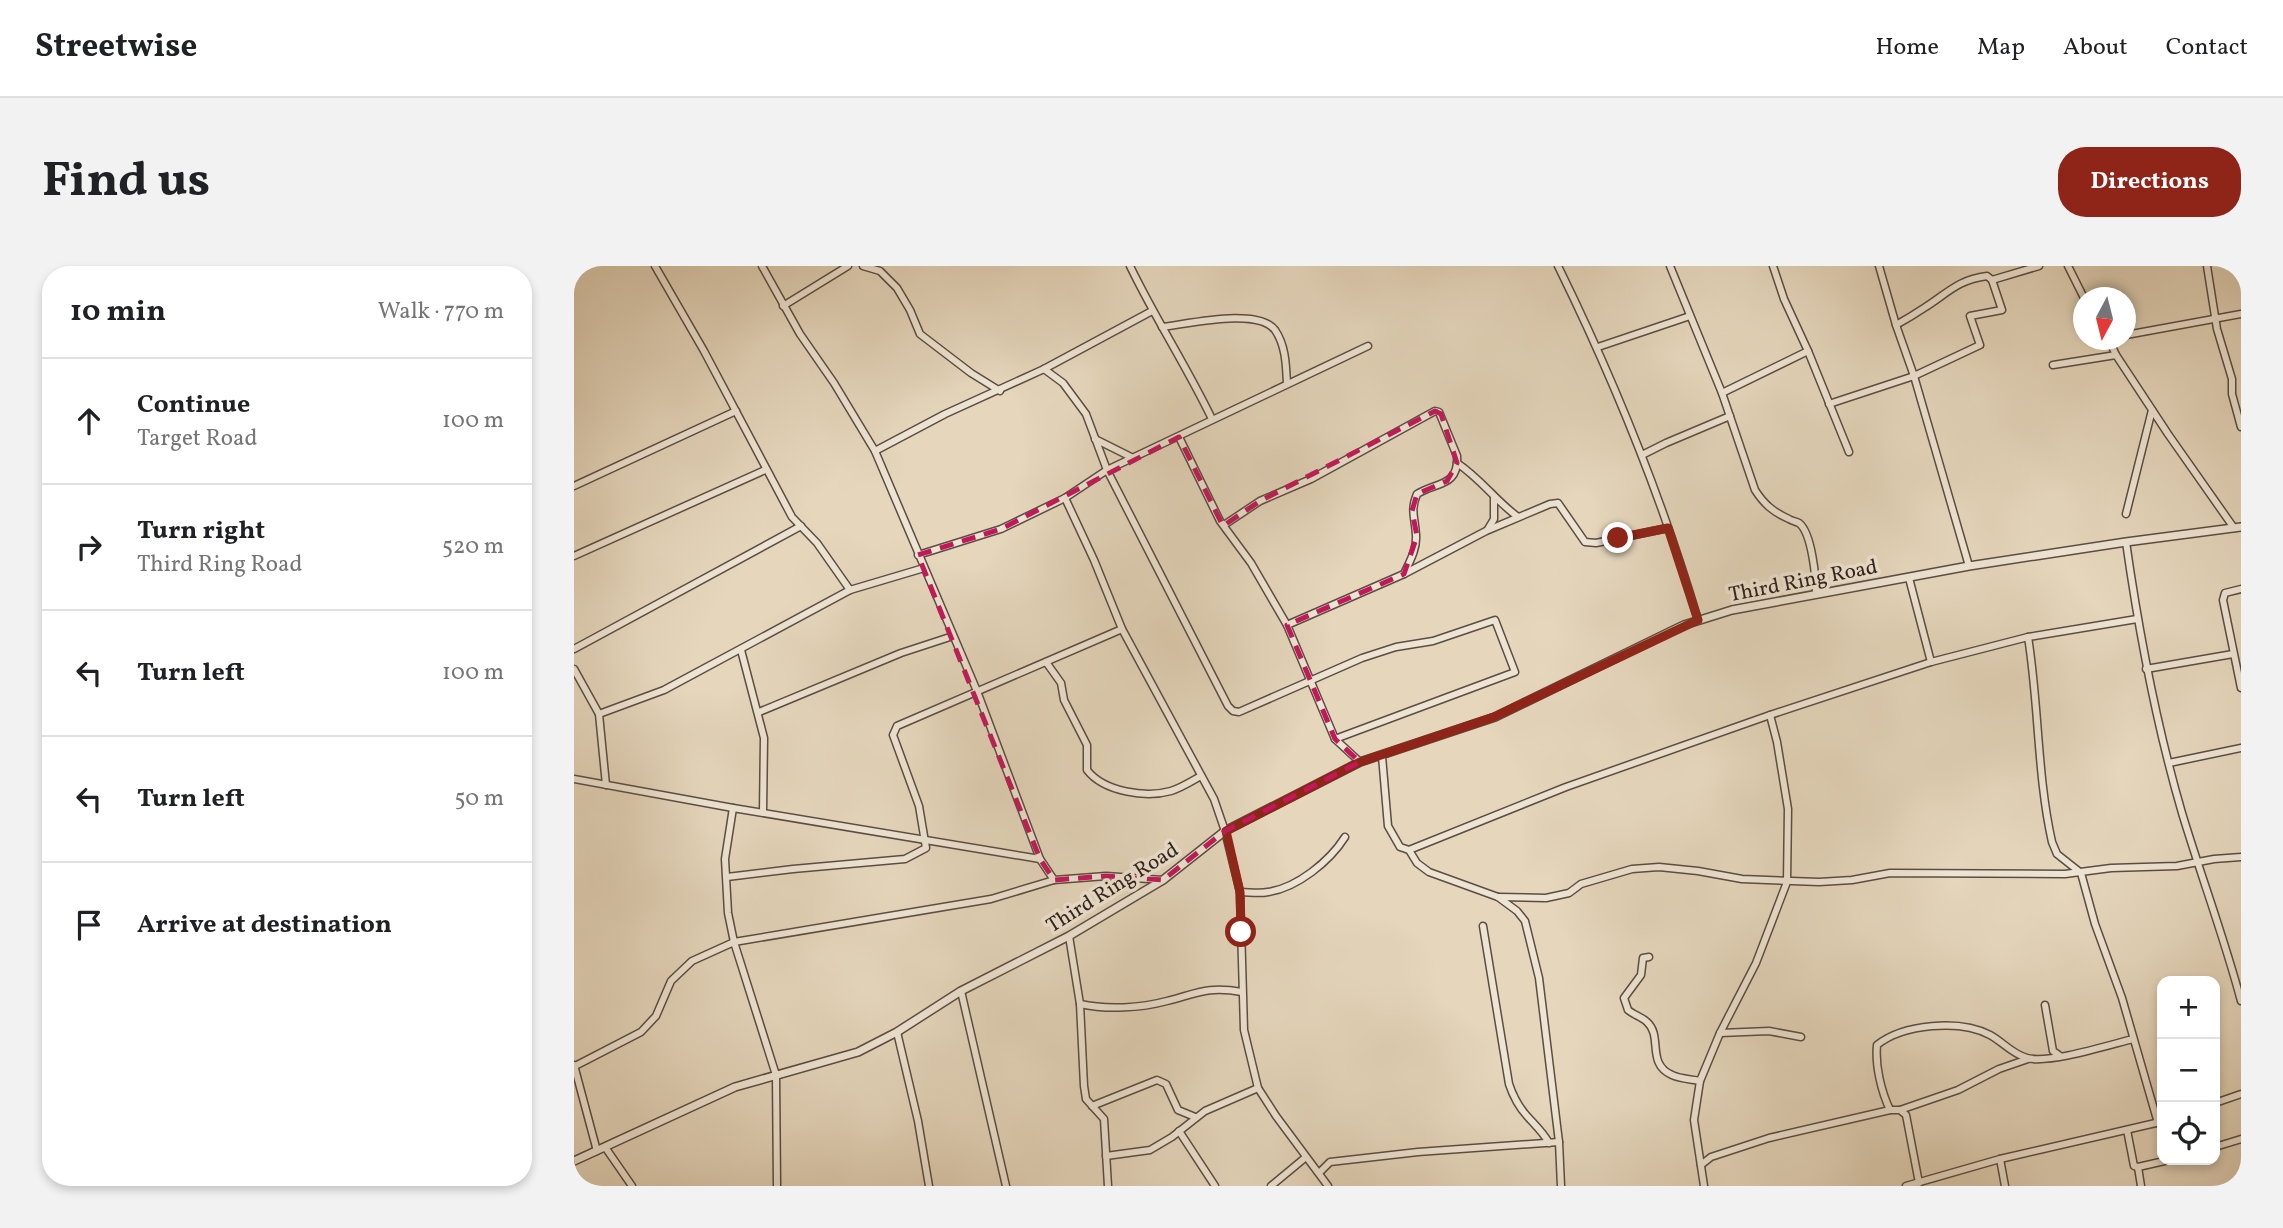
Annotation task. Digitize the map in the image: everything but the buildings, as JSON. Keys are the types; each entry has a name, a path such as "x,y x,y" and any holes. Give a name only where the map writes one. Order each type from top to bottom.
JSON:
{"street":[{"path":"654,266 792,517 817,543 850,590"},
{"path":"762,266 783,306 875,451 976,691 1040,859 1054,880"},
{"path":"783,306 848,266"},
{"path":"863,266 880,271 897,288 920,334 971,373 1000,391"},
{"path":"1130,266 1212,419"},
{"path":"1558,266 1598,347 1642,455 1698,620"},
{"path":"1773,266 1784,299 1849,452"},
{"path":"1879,266 1969,566"},
{"path":"1992,280 2039,266"},
{"path":"2068,266 2078,287"},
{"path":"2207,266 2241,428"},
{"path":"1673,267 1722,393 1755,490 1763,504 1803,528 1812,553 1816,594"},
{"path":"1829,404 1914,376 1980,345 1970,316 2002,310 1992,280 1987,276 1969,278 1896,325"},
{"path":"875,451 945,414 1044,369 1152,311"},
{"path":"2136,333 2241,314"},
{"path":"1598,347 1690,316"},
{"path":"1163,327 1220,320 1265,321 1275,331 1285,355 1287,384"},
{"path":"918,555 1001,529 1065,498 1107,470 1368,346"},
{"path":"2114,350 2152,410 2238,528"},
{"path":"1722,393 1808,351"},
{"path":"2053,365 2116,355"},
{"path":"1044,369 1063,383 1086,414 1107,470 1228,706 1233,711 1239,712 1362,658 1396,647 1433,641 1495,621 1515,672 1335,739"},
{"path":"2232,379 2241,378"},
{"path":"2126,514 2152,410"},
{"path":"574,486 736,411"},
{"path":"1224,525 1260,500 1311,479 1435,411 1441,414 1457,456 1457,463 1454,475 1447,481 1417,494 1412,511 1417,536 1414,552 1404,574"},
{"path":"1642,455 1730,416"},
{"path":"1179,437 1224,525 1251,563 1287,625 1335,739 1360,762"},
{"path":"1095,439 1133,458"},
{"path":"1457,463 1472,473 1503,506 1518,517"},
{"path":"574,556 765,470"},
{"path":"1486,531 1494,519 1494,496"},
{"path":"1065,498 1122,629 1214,799 1226,831 1240,892 1244,1030 1258,1087 1328,1186"},
{"path":"1287,625 1404,574 1486,531 1550,504 1558,503 1585,542 1596,543 1668,528"},
{"path":"574,649 801,526"},
{"name":"Third Ring Road","path":"574,1161 735,1087 858,1052 897,1032 961,991 1069,936 1163,880 1226,831 1360,762 1494,717 1698,620 1732,610 1969,566 2238,528"},
{"path":"2126,542 2146,669 2169,763 2198,863 2230,954 2241,1001"},
{"path":"599,714 664,690 850,590 924,568"},
{"path":"1909,578 1931,662"},
{"path":"2241,589 2225,593 2223,600 2241,688"},
{"path":"1409,850 1566,787 1931,662 2028,637 2137,620"},
{"path":"727,877 905,859 926,848 919,806 894,735 897,726 1122,629"},
{"path":"759,712 901,653 953,636"},
{"path":"2028,637 2048,827 2057,854 2081,873 2157,1113"},
{"path":"741,650 764,738 763,812"},
{"path":"2146,669 2233,654"},
{"path":"1046,662 1062,683 1064,700 1087,745 1087,771 1097,780 1114,788 1157,794 1174,790 1201,776"},
{"path":"574,669 599,714 606,785"},
{"path":"1704,1186 1694,1120 1700,1081 1720,1033 1756,963 1787,882 1788,809 1770,715"},
{"path":"2169,763 2241,748"},
{"path":"1382,756 1388,825 1400,847 1409,850 1417,863 1429,872 1498,897 1546,898 1569,893 1581,884 1632,869 1659,867 1742,879 1787,882 1852,880 1890,873 2081,873 2241,858"},
{"path":"574,779 1040,859"},
{"path":"733,807 725,859 728,913 734,942 776,1075 777,1186"},
{"path":"1240,892 1269,892 1299,880 1334,854 1345,837"},
{"path":"597,1151 574,1066 641,1032 656,1016 671,981 692,961 734,942 991,900 1054,880 1106,876 1163,880"},
{"path":"1498,897 1525,921 1533,947 1559,1142 1561,1186"},
{"path":"1483,926 1509,1084 1515,1100 1544,1133 1549,1143"},
{"path":"1069,936 1080,1004 1086,1099 1104,1119 1108,1186"},
{"path":"1649,957 1643,958 1641,975 1624,998 1628,1010 1647,1022 1655,1033 1654,1049 1658,1063 1667,1072 1673,1076 1700,1081"},
{"path":"1080,1004 1094,1007 1166,1002 1192,993 1220,988 1242,992"},
{"path":"961,991 1006,1186"},
{"path":"2045,1005 2053,1051 2060,1056"},
{"path":"1890,1110 1885,1100 1876,1056 1877,1045 1888,1036 1929,1026 1956,1026 1990,1035 2007,1049 2028,1059"},
{"path":"1720,1033 1769,1031 1801,1037"},
{"path":"897,1032 918,1121 929,1186"},
{"path":"1701,1164 1711,1157 1769,1138 1900,1110 1958,1090 1999,1069 2028,1059 2060,1056 2133,1039"},
{"path":"1092,1106 1157,1080 1166,1084 1178,1110 1195,1117"},
{"path":"1106,1156 1150,1150 1195,1117 1258,1087"},
{"path":"2218,1102 2241,1094"},
{"path":"1900,1110 1906,1115 1919,1183"},
{"path":"1906,1186 2000,1159 2157,1123"},
{"path":"2127,1130 2134,1166 2157,1163"},
{"path":"1179,1131 1215,1186"},
{"path":"2220,1145 2241,1139"},
{"path":"1319,1173 1330,1162 1418,1152 1559,1142"},
{"path":"606,1147 632,1186"},
{"path":"1271,1186 1306,1157"},
{"path":"2000,1159 2005,1186"},
{"path":"2138,1167 2141,1186"}],"highlighted area":[{"path":"1435,411 1441,414 1457,463 1447,481 1417,494 1412,511 1417,536 1404,574 1287,625 1335,739 1360,762 1225,831 1163,880 1106,876 1054,880 1040,859 918,555 1001,529 1179,437 1223,526 1260,501"}],"route":[{"path":"1241,932 1240,892 1226,831 1360,762 1494,717 1698,620 1668,528 1618,538"}]}
